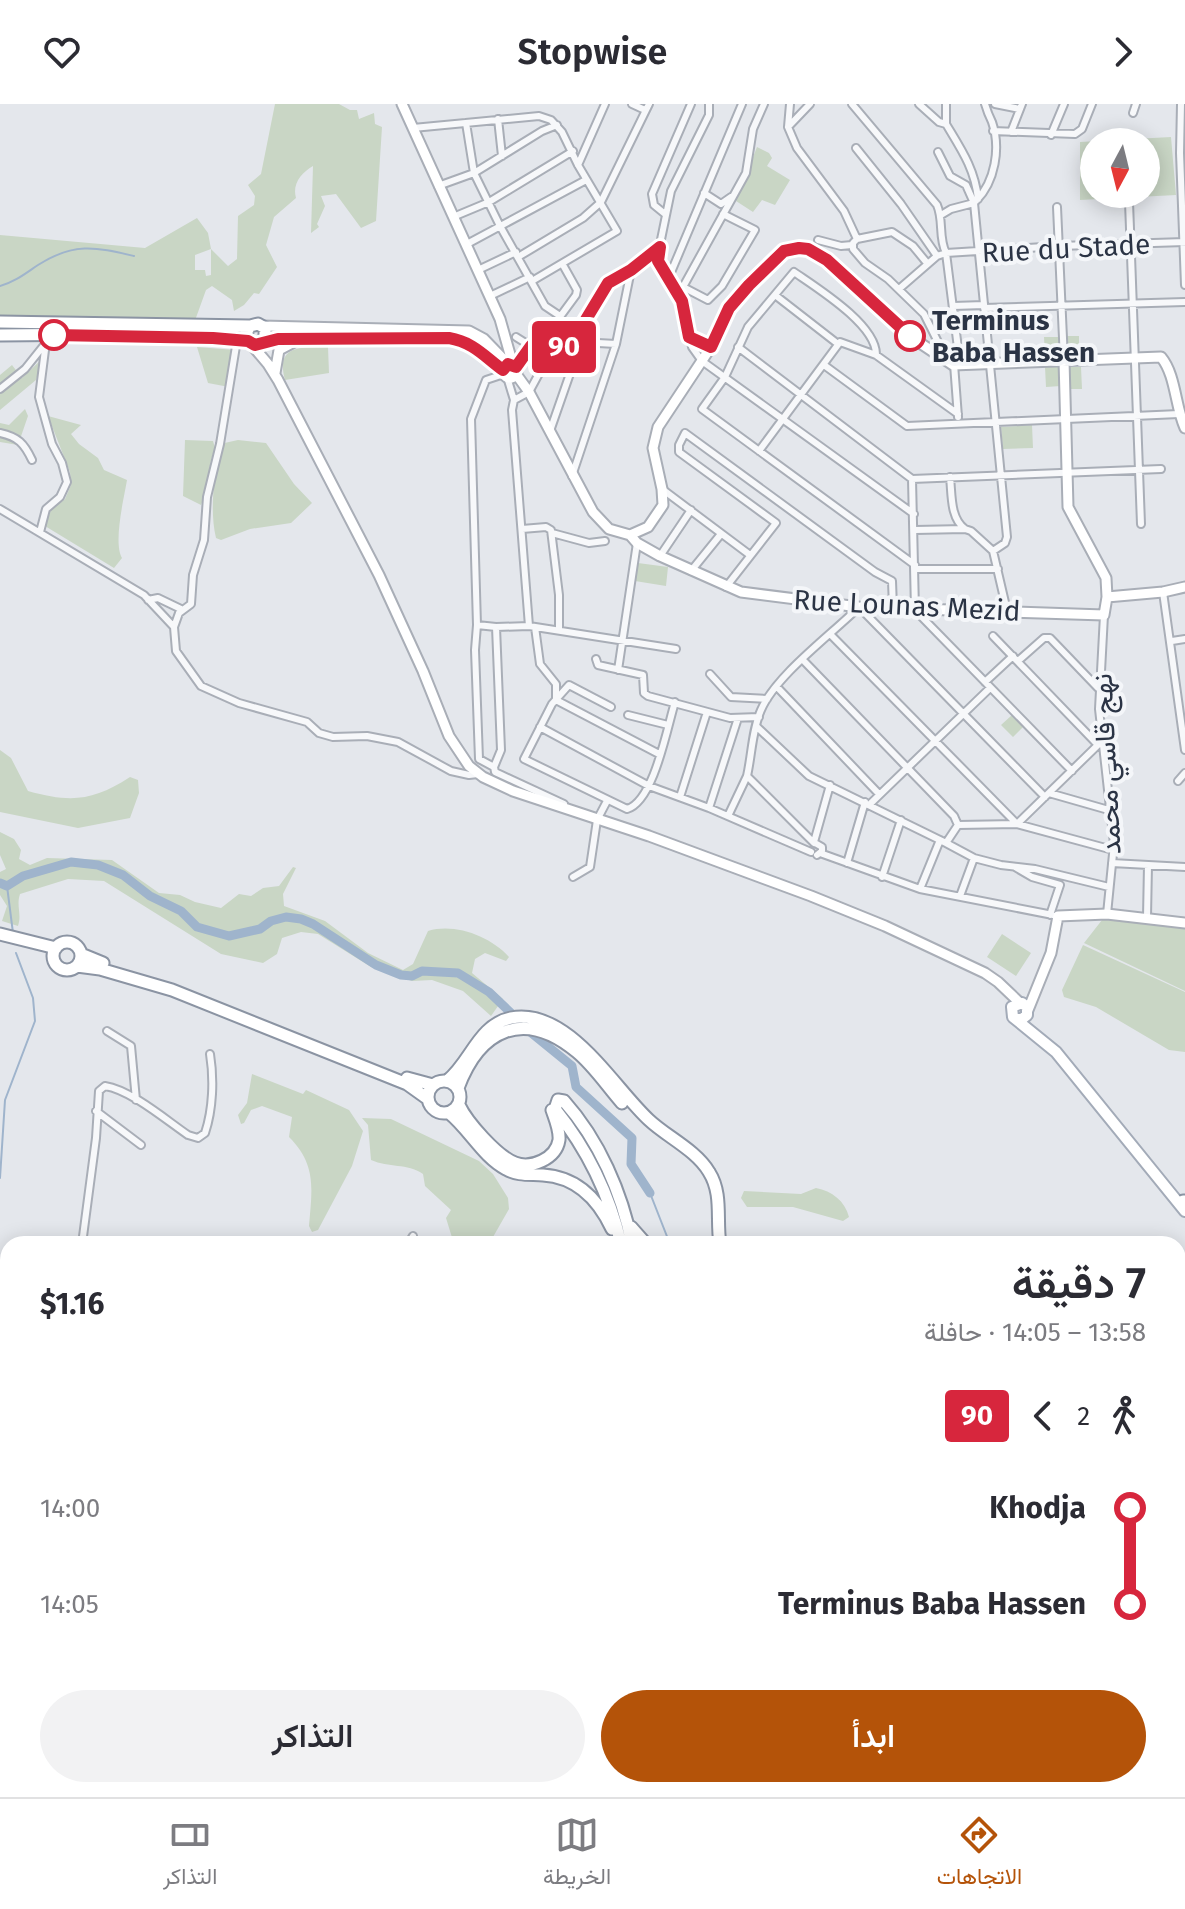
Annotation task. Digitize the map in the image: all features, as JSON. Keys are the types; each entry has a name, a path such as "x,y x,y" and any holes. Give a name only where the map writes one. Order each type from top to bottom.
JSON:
{"highway":[{"path":"0,322 256,326 266,332 253,342 107,334 49,339 0,335"},
{"path":"253,342 246,333 256,326"},
{"path":"0,934 56,948"},
{"path":"0,941 36,951 54,960"},
{"path":"71,943 76,946 79,960 66,970 57,966 54,960 56,948 71,943"},
{"path":"79,960 211,997 413,1081 433,1085 452,1085 488,1041 503,1030 524,1028 547,1035 580,1054 634,1116 702,1171 711,1193 711,1236"},
{"path":"79,960 224,1009 407,1084 428,1099 434,1110 454,1109 467,1118 502,1155 513,1162 527,1165 545,1159 558,1145 558,1130 552,1109 558,1100 564,1101 614,1181 630,1236"},
{"path":"452,1085 483,1034 500,1022 517,1017 559,1030 589,1053 648,1120 705,1165 716,1189 719,1236"},
{"path":"428,1099 433,1085"},
{"path":"452,1085 460,1097 454,1109"},
{"path":"554,1106 599,1176 614,1214 618,1236"},
{"path":"454,1109 495,1161 506,1170 554,1176 583,1189 601,1207 616,1236"},
{"path":"628,1223 639,1236"}],"main road":[{"path":"402,104 500,319 510,371"},
{"path":"634,539 658,516 663,505 654,457 654,438 658,427 711,347 729,308 784,251 808,249 827,260 914,339 935,356 954,363 1158,356 1165,361 1181,401 1179,414 1185,428"},
{"path":"256,326 469,331 484,339 510,371"},
{"path":"253,342 312,338 449,338 463,340 510,371"},
{"path":"275,376 275,360 279,350 288,343 312,338"},
{"path":"253,342 275,376 384,584 449,736 463,759 479,774 513,791 649,836 859,915 985,973 1004,987 1184,1204"},
{"path":"1064,360 1070,513 1104,572 1107,597 1104,615"},
{"name":"Rue Lounas Mezid","path":"510,371 529,392 572,476 601,521 660,556 726,587 759,595 859,607 1104,615"},
{"path":"1107,597 1185,587"},
{"path":"1020,1009 1036,987 1051,953 1054,916 1107,914 1185,923"}],"street":[{"path":"578,165 605,104"},
{"path":"478,270 517,254 583,218 601,202 647,107 632,104"},
{"path":"665,214 654,205 652,194 691,104"},
{"path":"709,104 709,115 671,191 658,261 680,288 708,300 722,286 755,230 723,214"},
{"path":"669,277 742,104"},
{"path":"764,104 753,129 746,173 680,288 692,347 702,361 914,514"},
{"path":"790,104 788,127 797,148 844,211 865,263 899,289 924,314 954,363"},
{"path":"788,127 810,104"},
{"path":"852,104 937,205 941,215 940,236 946,253 953,306 958,418"},
{"path":"919,104 939,122 946,124"},
{"path":"946,104 946,124 969,161 976,180 977,250 1007,537 1005,543 993,551"},
{"path":"985,104 993,127"},
{"path":"941,215 976,201 987,187 996,153 993,104 1021,107 1011,132"},
{"path":"1051,135 1064,104"},
{"path":"993,127 1011,132 1075,134 1082,129 1092,104"},
{"path":"1133,113 1136,104"},
{"path":"1183,105 1185,285"},
{"path":"413,128 539,116 557,125 617,231 563,265 490,296"},
{"path":"498,119 502,156"},
{"path":"466,123 474,173 545,306 560,316"},
{"path":"438,186 474,173 557,125"},
{"path":"856,148 937,256"},
{"path":"453,217 489,202 573,151"},
{"path":"938,152 950,176 966,185 976,201"},
{"path":"467,244 586,180"},
{"path":"704,193 721,204 734,195"},
{"path":"1057,207 1064,360"},
{"path":"1129,208 1141,524"},
{"path":"818,240 841,246 892,232 913,246 927,263"},
{"name":"Rue du Stade","path":"899,289 927,263 946,253 1184,242"},
{"path":"514,400 529,392 548,357 573,341 608,283 631,270 660,247"},
{"path":"551,329 577,290 563,265"},
{"path":"572,476 616,344 631,270"},
{"path":"876,355 877,345 870,332 794,272 748,327 725,377 702,409 915,567 998,569"},
{"path":"775,295 838,344"},
{"path":"953,306 1185,302"},
{"path":"516,337 548,357"},
{"path":"689,337 711,347"},
{"path":"0,389 25,369 49,339"},
{"path":"40,532 46,509 60,497 67,482 52,444 38,393 49,339"},
{"path":"573,341 616,344"},
{"path":"253,342 220,444 207,497 204,540 193,575 190,606 179,613 174,627 179,657 194,679 211,691 266,712 307,722 319,733 333,737 367,736 398,742 451,771 479,774"},
{"path":"550,431 581,342"},
{"path":"759,451 840,342 876,355 958,418"},
{"path":"494,767 479,759 471,419 486,380 510,371 531,346"},
{"path":"738,347 912,479 1161,469"},
{"path":"824,365 907,426 958,418 995,421 1179,414"},
{"path":"510,371 532,627 540,664 556,684 556,700"},
{"path":"0,433 14,436 22,442 32,460"},
{"path":"726,587 776,523 679,452 685,433 875,572 892,581 893,608"},
{"path":"950,477 955,517 958,524 993,551 1007,611"},
{"path":"912,479 915,610 1072,771"},
{"path":"662,489 750,555"},
{"path":"0,509 148,600 174,627"},
{"path":"660,556 691,510"},
{"path":"522,529 546,527 552,533 589,543 605,541"},
{"path":"915,530 965,529"},
{"path":"552,533 559,595 559,630"},
{"path":"691,571 721,534"},
{"path":"618,670 634,539"},
{"path":"1163,592 1181,684 1185,750"},
{"path":"148,600 158,598 183,610"},
{"path":"728,816 747,776 756,726 767,699 802,659 859,607 1047,795 1112,811"},
{"name":"نهج قاسي محمد","path":"1104,615 1098,688 1101,742 1112,811 1113,850 1107,914"},
{"path":"477,625 559,630 676,649"},
{"path":"496,627 501,750 495,772 597,820"},
{"path":"831,635 1017,824"},
{"path":"993,636 1101,742 1017,824"},
{"path":"847,863 867,804 963,714 1016,658 1044,638 1050,638 1098,688"},
{"path":"1172,641 1185,639"},
{"path":"596,659 598,665 643,675 644,693 707,712 738,718 759,717"},
{"path":"802,659 954,816 958,825"},
{"path":"710,674 731,697 767,699"},
{"path":"611,707 569,685 556,700 524,759 607,801 631,808 649,786 675,702"},
{"path":"777,687 879,794"},
{"path":"556,700 659,754"},
{"path":"680,797 707,712"},
{"path":"628,715 668,725"},
{"path":"709,808 738,718"},
{"path":"756,726 803,771 974,858 1109,887"},
{"path":"540,727 649,786 709,808 814,855 820,853 920,889 1054,916 1063,876"},
{"path":"1178,781 1185,773"},
{"path":"747,776 814,843 821,845 820,853"},
{"path":"811,852 830,785"},
{"path":"573,877 587,871 591,865 597,820 607,801"},
{"path":"882,877 901,820"},
{"path":"920,889 943,842 958,825 1017,824 1113,850"},
{"path":"960,896 974,858"},
{"path":"1112,863 1185,867"},
{"path":"1147,917 1148,865"},
{"path":"1012,866 1032,877 1060,885"},
{"path":"107,1031 131,1046 136,1100"},
{"path":"83,1236 99,1091 105,1086 136,1100 188,1135 202,1137 210,1109 213,1069 210,1054"},
{"path":"96,1111 141,1145"}],"green space":[{"path":"275,104 339,104 357,110 359,119 374,113 375,124 382,127 376,221 361,228 336,194 321,196 325,206 317,224 319,227 311,233 313,166 298,179 296,198 274,217 266,245 277,267 259,294 254,293 234,311 232,300 212,286 206,290 193,326 0,320 0,235 145,248 197,218 208,233 211,249 228,266 237,259 238,216 254,205 255,196 248,185 261,174","holes":["211,249 211,275 206,276 205,270 195,270 195,255"]},
{"path":"1171,137 1176,195 1160,196 1160,138"},
{"path":"757,147 772,158 767,166 790,180 775,205 762,200 753,212 736,201"},
{"path":"1065,336 1079,336 1079,356 1066,355"},
{"path":"1044,337 1059,337 1060,357 1045,357"},
{"path":"197,347 236,350 229,387 208,383"},
{"path":"328,347 329,373 285,380 283,368 287,354 300,348"},
{"path":"43,358 36,380 0,410 0,375 12,365 22,378"},
{"path":"1045,367 1060,367 1061,386 1046,387"},
{"path":"1066,367 1081,367 1082,389 1067,389"},
{"path":"25,409 28,416 18,445 0,442 0,423 9,425"},
{"path":"48,416 81,425 71,434 79,444 98,458 104,470 127,480 119,531 122,558 114,568 45,526 51,510 65,499 71,485 70,472"},
{"path":"1032,425 1033,448 1003,449 1001,427"},
{"path":"185,440 213,441 215,448 201,505 183,496"},
{"path":"238,440 266,443 294,484 312,503 291,523 250,529 221,540 216,538 213,515 220,444"},
{"path":"638,563 668,567 666,586 635,581"},
{"path":"1012,715 1023,727 1013,737 1001,725"},
{"path":"0,750 11,758 28,791 43,795 81,798 104,791 130,777 138,780 139,793 130,818 78,828 0,812"},
{"path":"0,832 14,839 21,850 19,859 30,865 47,858 112,860 159,893 180,895 221,908 239,894 251,896 263,888 279,886 293,867 296,868 283,894 284,906 325,921 368,953 403,970 413,964 428,931 460,930 492,943 509,957 506,961 485,953 475,959 472,973 503,999 491,1016 463,991 432,980 412,981 371,967 318,934 301,932 282,938 277,954 263,963 221,954 104,881 68,879 20,894 18,926 2,921 7,906 0,895 0,872 6,869 0,855"},
{"path":"1102,920 1133,920 1185,928 1185,991 1084,943"},
{"path":"1002,934 1031,953 1016,976 987,957"},
{"path":"1083,945 1185,992 1185,1052 1169,1050 1096,1007 1064,997 1062,990"},
{"path":"252,1074 303,1094 306,1090 349,1110 363,1131 352,1166 318,1230 312,1232 309,1226 311,1178 304,1158 289,1137 292,1117 262,1106 251,1110 241,1124 238,1115 247,1103"},
{"path":"362,1118 391,1119 479,1161 493,1174 508,1198 509,1209 494,1236 452,1236 446,1218 451,1210 425,1186 423,1174 411,1168 371,1160 368,1125"},
{"path":"816,1188 837,1198 849,1217 843,1221 793,1207 747,1207 741,1198 744,1191 801,1194"}],"waterway":[{"path":"0,286 51,258 74,250 108,250 134,256"},
{"path":"0,883 7,886 23,876 71,862 98,865 123,875 150,896 181,911 197,927 229,936 260,929 271,921 286,917 301,919 376,965 401,975 412,976 422,971 458,973 489,992 511,1013"},
{"path":"7,886 13,933"},
{"path":"0,1178 5,1100 35,1021 33,998 16,953"},
{"path":"529,1031 572,1066 576,1087 632,1138 631,1164 650,1193"},
{"path":"650,1193 667,1236"}],"bus line":[{"name":"90","path":"54,335 213,338 248,341 255,345 278,339 449,338 463,340 479,349 503,370 508,364 516,367 531,346 548,357 573,341 608,283 631,270 660,247 658,261 682,301 689,337 706,347 711,347 729,308 749,285 784,251 799,248 808,249 827,260 910,336"}],"place":[{"name":"Terminus Baba Hassen","path":"910,336"}]}
